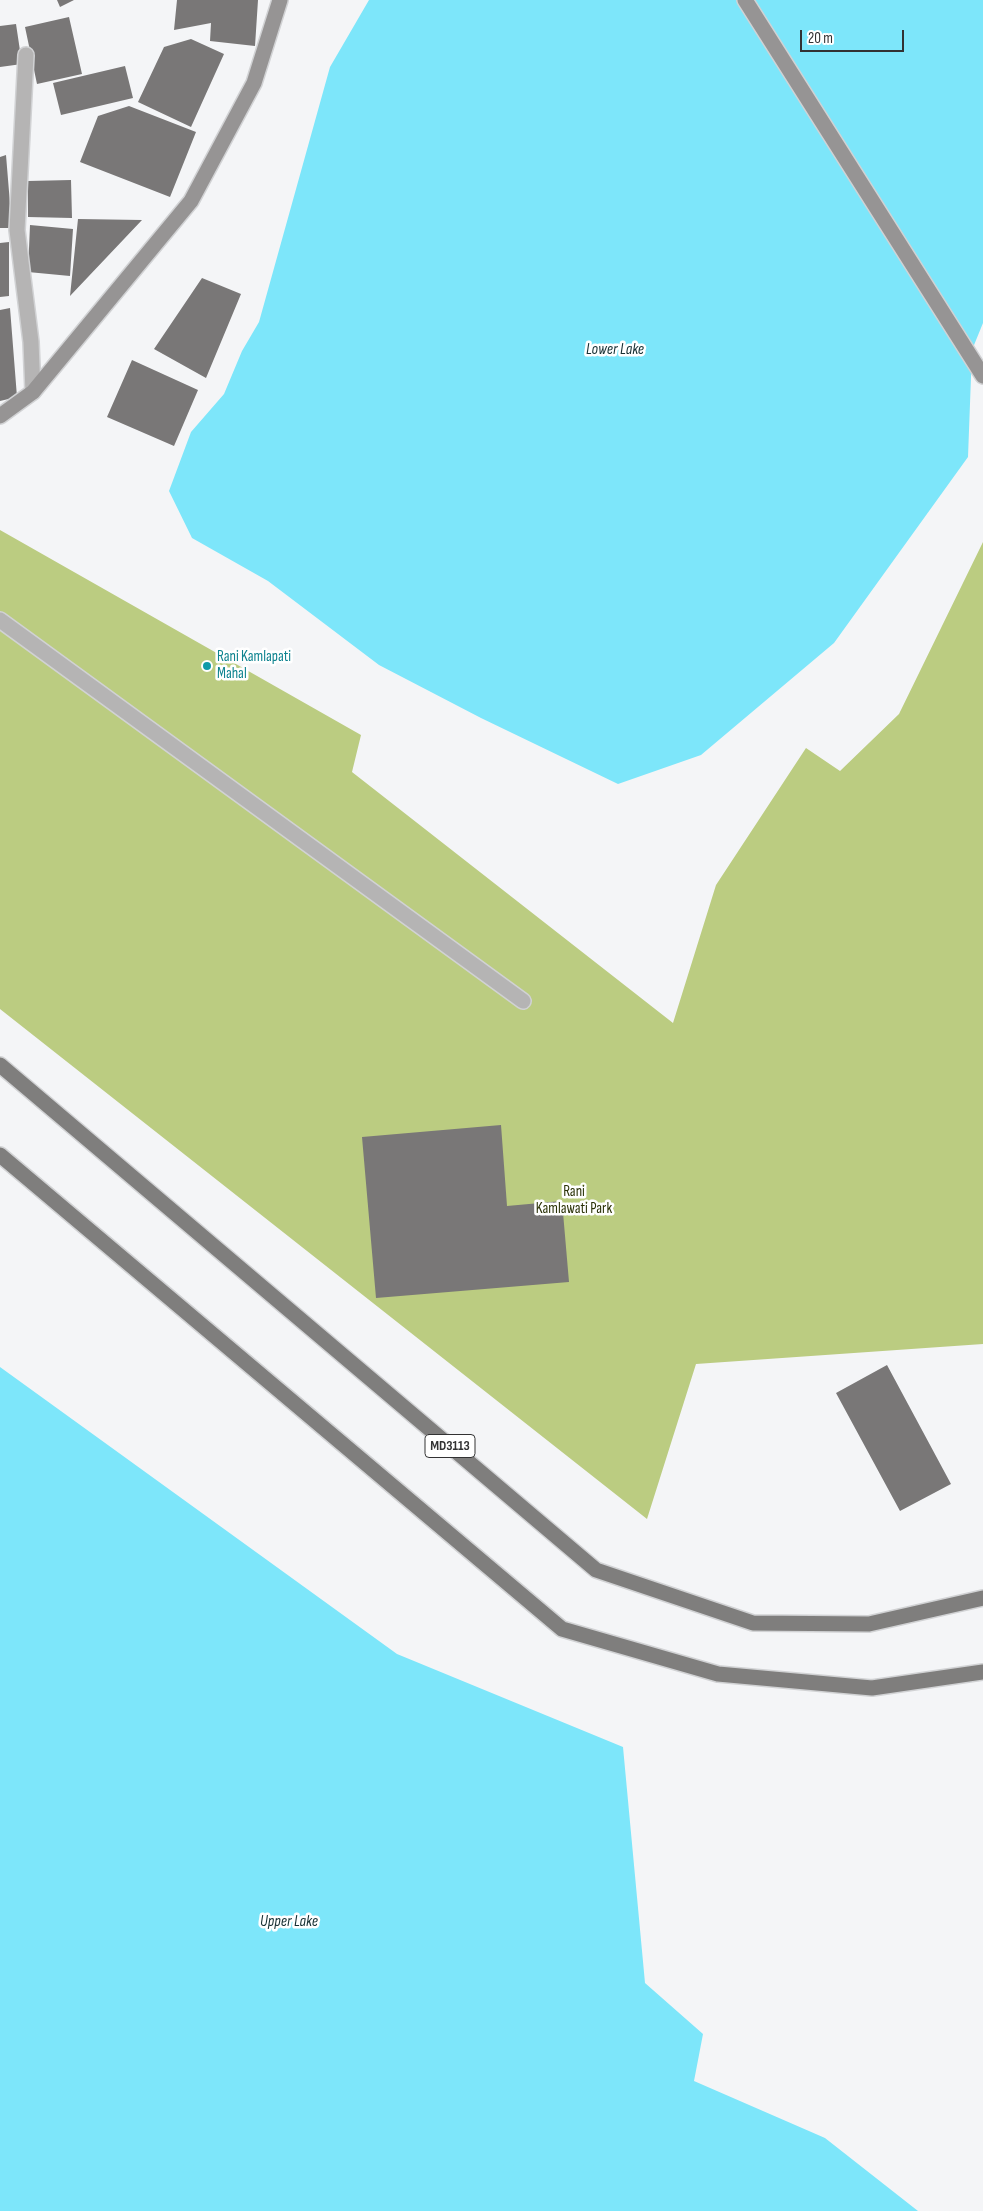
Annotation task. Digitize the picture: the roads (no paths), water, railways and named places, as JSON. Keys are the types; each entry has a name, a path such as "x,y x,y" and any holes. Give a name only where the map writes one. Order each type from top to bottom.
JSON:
{"main road":[{"path":"0,416 33,392 191,201 254,83 280,0"},
{"path":"745,0 983,376"},
{"name":"MD3113","path":"0,1065 596,1570 753,1623 869,1624 983,1598"},
{"path":"0,1156 562,1629 718,1674 872,1688 983,1672"}],"street":[{"path":"26,55 17,230 31,342 33,392"},
{"path":"0,620 523,1001"}],"water":[{"name":"Lower Lake","path":"369,0 983,0 983,323 972,350 968,457 834,643 701,755 618,784 481,718 379,665 268,581 192,538 169,491 191,432 224,394 242,351 259,322 330,67"},
{"name":"Upper Lake","path":"0,1367 397,1654 623,1747 645,1983 703,2034 694,2081 825,2138 918,2211 0,2211"}],"place":[{"name":"Rani Kamlapati Mahal","path":"207,666"}],"park label":[{"name":"Rani Kamlawati Park","path":"574,1200"}]}
